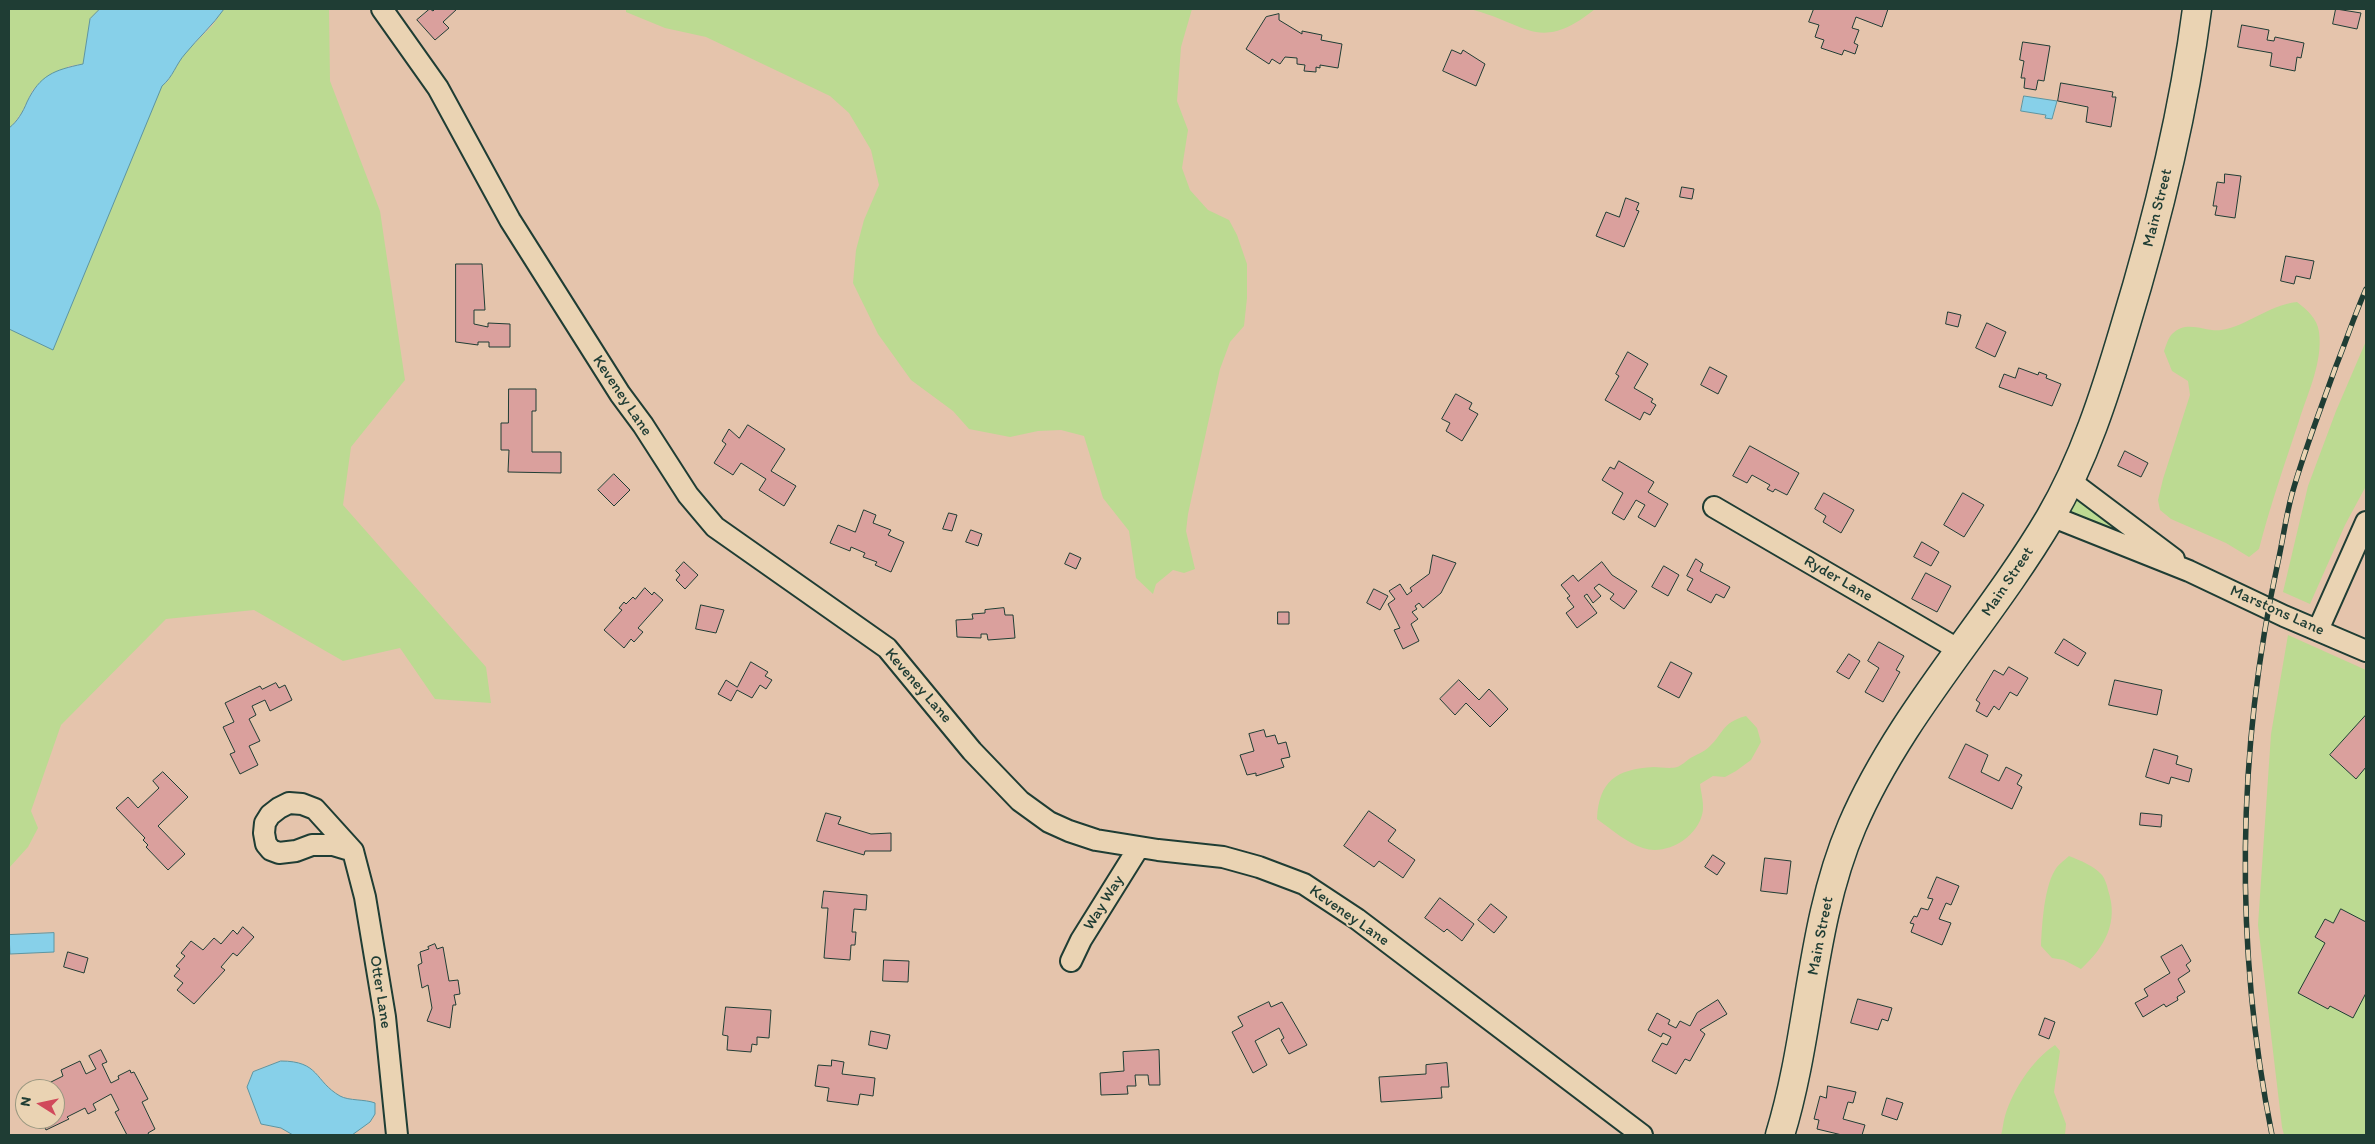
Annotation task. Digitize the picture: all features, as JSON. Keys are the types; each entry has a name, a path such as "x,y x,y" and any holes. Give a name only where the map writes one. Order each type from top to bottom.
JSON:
{"main road":[{"name":"Main Street","path":"1780,1135 1794,1079 1836,868 1867,795 1905,730 2000,596 2051,516 2091,428 2113,365 2151,240 2181,108 2197,9"}],"street":[{"name":"Keveney Lane","path":"382,9 438,88 510,220 592,350 688,495 715,527 887,648 972,751 1020,800 1049,822 1096,840 1223,857 1259,867 1304,884 1350,914 1642,1135"},
{"name":"Marstons Lane","path":"2069,480 2189,571"},
{"name":"Ryder Lane","path":"1714,507 1961,651"},
{"name":"Marstons Lane","path":"2051,516 2189,571 2366,651"},
{"path":"2318,630 2366,522"},
{"name":"Way Way","path":"1071,961 1095,917 1139,847"},
{"name":"Otter Lane","path":"353,851 365,897 385,1016 397,1135"}],"green space":[{"path":"9,9 100,9 90,19 83,64 69,66 33,89 22,112 9,130"},
{"path":"224,9 329,9 330,81 380,211 405,380 351,447 343,505 486,667 491,703 435,699 400,648 343,661 254,610 166,619 61,725 31,811 38,828 28,847 9,868 9,209 168,81 184,54 212,26"},
{"path":"626,9 1192,9 1181,47 1177,101 1188,130 1182,168 1190,190 1208,210 1229,220 1237,235 1247,264 1247,298 1244,326 1230,342 1220,369 1188,514 1186,531 1195,569 1184,573 1173,570 1156,584 1153,594 1136,578 1129,531 1103,498 1084,436 1061,430 1038,431 1010,437 969,429 953,411 911,380 878,334 853,283 856,250 864,220 879,185 871,150 849,113 830,96 706,37 665,28 626,12"},
{"path":"1469,9 1595,9 1576,23 1545,33 1519,27"},
{"path":"2297,302 2311,315 2318,327 2320,343 2317,366 2259,549 2249,557 2226,543 2171,519 2160,510 2158,500 2163,479 2190,395 2188,381 2172,371 2164,351 2171,336 2184,327 2221,330 2239,325 2276,307"},
{"path":"2366,341 2366,486 2345,525 2310,604 2283,592 2308,486 2336,411"},
{"path":"2073,500 2079,500 2128,536 2072,513 2070,508"},
{"path":"2288,635 2366,670 2366,1135 2284,1135 2282,1127 2258,925 2271,734"},
{"path":"1746,716 1757,728 1761,742 1751,760 1736,771 1725,777 1713,776 1700,784 1703,811 1699,823 1687,838 1670,847 1652,850 1637,846 1597,819 1601,795 1606,786 1620,774 1641,768 1671,768 1679,766 1707,749 1724,728 1732,722"},
{"path":"2069,856 2091,866 2102,875 2111,902 2112,913 2108,933 2097,952 2081,969 2064,960 2052,958 2041,946 2046,894 2049,884 2057,867"},
{"path":"2055,1045 2060,1051 2054,1092 2066,1124 2065,1135 2001,1135 2005,1116 2024,1076"}],"water":[{"path":"100,9 224,9 185,54 169,79 162,86 53,350 9,329 9,128 15,123 32,93 43,80 56,72 83,64 90,19"},
{"path":"2024,96 2057,101 2052,119 2045,118 2046,115 2021,111"},
{"path":"54,933 54,952 10,954 9,935"},
{"path":"281,1061 303,1064 310,1068 340,1096 375,1103 375,1114 370,1122 352,1135 293,1135 281,1128 261,1124 247,1087 253,1072"}],"building":[{"path":"430,9 433,11 435,9 457,9 443,22 449,28 435,40 417,20"},
{"path":"1814,9 1888,9 1882,27 1856,17 1852,28 1859,30 1854,43 1858,45 1855,54 1844,50 1842,55 1821,48 1824,40 1815,37 1819,25 1809,22"},
{"path":"2336,9 2361,13 2357,29 2333,24"},
{"path":"1279,14 1279,20 1302,34 1302,31 1322,35 1321,40 1342,44 1338,68 1320,65 1320,68 1316,67 1316,72 1304,71 1305,65 1297,64 1297,58 1285,57 1280,64 1272,59 1269,64 1246,49 1266,17"},
{"path":"2242,25 2269,30 2267,40 2274,41 2275,37 2304,43 2301,58 2297,57 2295,71 2270,66 2272,53 2238,47"},
{"path":"2023,42 2050,46 2044,81 2038,80 2036,90 2024,88 2025,78 2021,78 2024,61 2020,60"},
{"path":"1452,50 1461,54 1463,50 1485,64 1476,86 1443,71"},
{"path":"2061,83 2113,92 2112,97 2116,97 2111,127 2086,122 2088,107 2058,101"},
{"path":"2225,174 2241,176 2235,218 2215,215 2217,206 2213,206 2217,182 2224,183"},
{"path":"1682,187 1694,189 1692,199 1680,197"},
{"path":"1626,198 1639,203 1636,210 1639,211 1624,247 1596,236 1606,212 1619,217"},
{"path":"2286,256 2314,261 2310,279 2296,276 2294,284 2281,281"},
{"path":"456,264 482,264 485,310 474,310 474,324 488,327 488,323 510,324 510,347 489,347 489,342 478,342 478,345 456,342"},
{"path":"1948,312 1961,315 1958,327 1946,324"},
{"path":"1987,323 2006,332 1995,357 1976,348"},
{"path":"1628,352 1648,364 1634,388 1653,399 1651,402 1656,405 1650,415 1644,412 1640,420 1605,400 1619,376 1616,374"},
{"path":"1710,367 1727,376 1718,394 1701,385"},
{"path":"2019,368 2038,375 2039,372 2047,375 2046,378 2061,384 2052,406 1999,387 2004,374 2015,378"},
{"path":"509,389 536,389 536,411 532,411 532,452 561,452 561,473 508,472 509,450 501,450 501,423 508,423"},
{"path":"1456,394 1472,403 1469,409 1478,414 1462,441 1446,431 1450,423 1442,419"},
{"path":"748,425 785,449 771,471 796,486 784,506 759,490 766,479 741,463 733,475 714,463 726,444 722,441 729,429 739,438"},
{"path":"1750,446 1799,473 1787,495 1775,489 1773,492 1767,489 1770,485 1752,475 1747,483 1733,476"},
{"path":"2125,451 2148,463 2141,477 2118,466"},
{"path":"1619,461 1654,482 1648,492 1668,504 1655,527 1638,517 1645,505 1636,500 1624,520 1612,513 1623,493 1602,480 1610,467 1614,469"},
{"path":"614,474 630,490 614,506 598,490"},
{"path":"1824,493 1854,510 1841,533 1823,522 1826,516 1815,509"},
{"path":"1963,493 1984,505 1964,537 1944,525"},
{"path":"864,510 876,515 873,523 891,530 888,535 904,542 891,572 875,565 877,562 863,557 865,553 851,547 850,551 830,543 838,525 855,532"},
{"path":"949,513 957,515 952,531 943,529"},
{"path":"971,530 982,534 978,546 966,542"},
{"path":"1922,542 1939,552 1931,566 1914,557"},
{"path":"1070,553 1081,558 1076,569 1065,564"},
{"path":"1433,555 1456,563 1441,593 1423,608 1419,603 1415,606 1417,609 1412,612 1418,619 1411,624 1419,641 1403,649 1394,630 1400,628 1388,604 1395,599 1389,591 1400,584 1407,595 1412,591 1410,588 1429,574"},
{"path":"1696,559 1703,564 1700,571 1730,587 1724,598 1716,594 1711,603 1687,590 1693,579 1687,576"},
{"path":"684,562 698,575 685,589 676,580 680,575 676,571"},
{"path":"1602,562 1612,575 1637,591 1624,609 1610,599 1614,594 1599,584 1594,588 1601,596 1593,603 1587,594 1584,596 1597,613 1577,628 1566,613 1574,607 1567,598 1570,596 1561,585 1573,575 1578,581"},
{"path":"1664,566 1679,575 1668,596 1652,587"},
{"path":"1926,573 1951,586 1937,612 1912,599"},
{"path":"645,588 652,595 654,592 663,600 638,628 643,632 634,642 631,639 624,648 604,630 622,610 619,608 624,602 626,604 633,597 635,599"},
{"path":"1374,589 1388,596 1380,610 1367,603"},
{"path":"701,605 724,610 716,633 696,629"},
{"path":"1004,608 1005,615 1013,615 1015,638 988,640 987,634 981,634 981,638 957,637 956,620 973,619 972,614 985,613 985,610"},
{"path":"1278,612 1289,612 1289,624 1278,624"},
{"path":"2064,639 2086,653 2078,666 2055,653"},
{"path":"1879,642 1904,656 1896,670 1900,672 1883,702 1865,692 1879,668 1868,661"},
{"path":"1849,654 1860,661 1849,679 1837,672"},
{"path":"751,662 768,672 765,676 772,680 766,689 760,685 752,698 737,690 731,701 718,694 726,680 737,687"},
{"path":"1671,662 1692,673 1679,698 1658,687"},
{"path":"2009,667 2028,678 2017,696 2010,692 1999,710 1994,706 1987,717 1976,711 1980,703 1976,700 1994,670 2003,675"},
{"path":"1459,680 1479,700 1489,689 1508,709 1490,727 1466,703 1455,715 1440,699"},
{"path":"2115,680 2162,690 2157,715 2109,705"},
{"path":"276,683 279,688 285,685 292,700 270,711 265,700 252,706 256,715 249,719 260,741 249,746 258,765 240,774 230,754 235,752 223,727 234,722 225,703 260,686 262,689"},
{"path":"2366,715 2366,767 2356,779 2330,755"},
{"path":"1264,730 1266,737 1275,735 1278,744 1286,742 1290,757 1281,759 1284,767 1256,776 1256,773 1247,775 1240,755 1254,751 1249,734"},
{"path":"1966,744 1988,755 1981,772 1999,781 2006,767 2022,775 2017,784 2022,787 2012,809 1949,778"},
{"path":"2154,749 2178,756 2176,764 2192,769 2189,782 2171,777 2169,784 2146,777"},
{"path":"163,772 188,797 158,826 185,854 168,870 146,847 148,845 143,840 145,838 116,808 128,797 138,808 159,788 153,781"},
{"path":"1369,811 1396,830 1388,841 1415,860 1403,878 1379,861 1374,867 1344,846"},
{"path":"826,813 841,817 838,824 871,834 891,833 891,851 865,851 864,855 817,841"},
{"path":"2141,813 2162,815 2161,827 2140,825"},
{"path":"1713,855 1725,863 1717,875 1705,867"},
{"path":"1765,858 1791,861 1787,894 1761,891"},
{"path":"1937,877 1959,886 1951,905 1946,903 1939,919 1951,923 1942,945 1911,932 1914,924 1910,923 1914,916 1917,917 1921,908 1928,910 1933,899 1928,898"},
{"path":"824,891 867,895 866,910 854,909 852,932 856,932 855,945 851,945 850,960 824,958 828,908 822,908"},
{"path":"1440,898 1474,924 1462,941 1447,929 1444,932 1425,918"},
{"path":"1491,904 1507,917 1494,933 1478,920"},
{"path":"2341,909 2366,922 2366,993 2353,1018 2330,1006 2328,1009 2298,993 2325,943 2315,937 2325,919 2333,923"},
{"path":"243,927 254,937 237,956 233,953 221,967 225,970 194,1004 177,990 183,983 174,976 180,969 176,966 185,956 181,953 191,941 203,950 214,938 221,944 233,930 237,934"},
{"path":"435,944 437,949 443,947 449,981 458,980 460,994 454,995 456,1005 453,1005 450,1028 427,1021 432,1008 428,985 422,988 418,965 422,963 420,952 429,949 428,947"},
{"path":"2182,945 2191,961 2186,965 2190,971 2178,979 2185,992 2177,997 2178,1000 2166,1007 2164,1004 2143,1017 2135,1003 2148,996 2144,989 2170,973 2161,957"},
{"path":"68,952 88,958 84,973 64,967"},
{"path":"884,960 909,961 908,982 883,981"},
{"path":"1858,999 1892,1008 1888,1021 1882,1019 1878,1030 1851,1023"},
{"path":"1718,1000 1727,1014 1700,1030 1705,1034 1690,1061 1685,1059 1676,1074 1652,1061 1662,1043 1667,1045 1671,1037 1663,1033 1661,1037 1648,1030 1657,1013 1670,1020 1668,1024 1676,1028 1680,1021 1690,1026 1697,1013"},
{"path":"1269,1002 1271,1007 1282,1002 1307,1045 1289,1054 1281,1040 1284,1038 1279,1028 1255,1041 1267,1065 1253,1073 1232,1032 1243,1026 1238,1017"},
{"path":"726,1007 771,1010 769,1038 757,1037 757,1045 752,1044 751,1052 727,1050 728,1036 723,1035"},
{"path":"2045,1018 2055,1022 2049,1039 2039,1035"},
{"path":"871,1031 890,1035 887,1049 869,1045"},
{"path":"101,1050 107,1062 102,1064 111,1083 119,1079 118,1076 130,1070 131,1073 134,1072 148,1099 142,1102 155,1129 148,1133 149,1135 127,1135 115,1112 119,1110 111,1094 93,1104 96,1110 88,1114 85,1108 67,1117 69,1119 65,1121 65,1079 57,1079 63,1076 61,1070 80,1061 86,1074 96,1069 89,1056"},
{"path":"1159,1050 1160,1085 1149,1085 1148,1075 1135,1075 1136,1086 1127,1086 1128,1094 1101,1095 1100,1073 1124,1071 1123,1052"},
{"path":"832,1060 844,1062 842,1074 875,1078 873,1096 860,1094 858,1105 827,1101 829,1088 815,1086 818,1065 831,1066"},
{"path":"1447,1063 1449,1087 1441,1087 1442,1098 1381,1102 1379,1077 1426,1074 1426,1065"},
{"path":"1828,1086 1856,1092 1853,1103 1848,1102 1843,1119 1865,1125 1862,1135 1842,1135 1817,1129 1819,1120 1814,1119 1820,1096 1826,1098"},
{"path":"1887,1098 1903,1103 1897,1120 1882,1115"}],"railway":[{"path":"2272,1135 2260,1064 2251,992 2246,920 2245,848 2254,704 2264,633 2292,494 2319,414 2366,289"}]}
